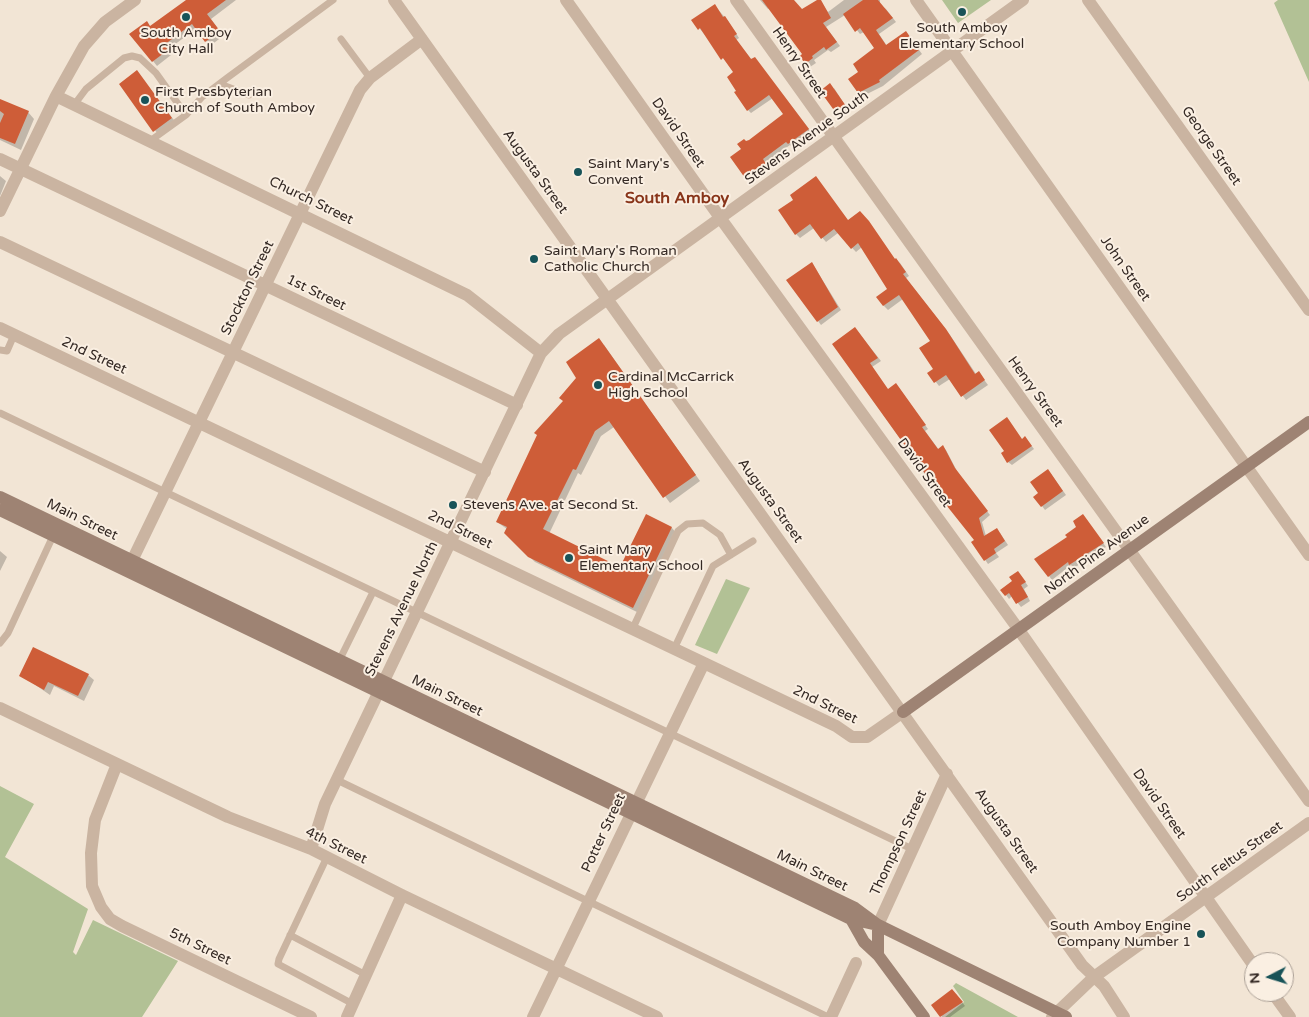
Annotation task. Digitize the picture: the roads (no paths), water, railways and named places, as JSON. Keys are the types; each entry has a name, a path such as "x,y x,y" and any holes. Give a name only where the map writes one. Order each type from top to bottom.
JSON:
{"main road":[{"name":"North Pine Avenue","path":"903,712 1309,422"},
{"name":"Main Street","path":"0,498 130,566 381,687 632,807 855,908 878,925 1058,1016"},
{"name":"Main Street","path":"0,510 53,536 130,566 339,661 381,687"},
{"name":"Main Street","path":"632,807 852,919 878,925"},
{"path":"852,919 864,942 878,955 924,1017"},
{"path":"878,925 878,955"}],"street":[{"path":"0,211 56,96 92,34 135,0"},
{"name":"Augusta Street","path":"394,0 1082,965 1104,986 1124,1017"},
{"name":"David Street","path":"566,0 721,219 1019,630 1244,952"},
{"name":"Henry Street","path":"736,0 1309,801"},
{"name":"John Street","path":"916,0 1309,555"},
{"name":"Stevens Avenue South","path":"608,300 835,138 952,50 1023,0"},
{"name":"George Street","path":"1088,0 1309,310"},
{"name":"Stockton Street","path":"130,566 360,90 370,78 422,39"},
{"name":"Church Street","path":"56,96 467,295 541,353"},
{"name":"1st Street","path":"0,159 517,405"},
{"path":"0,242 485,472"},
{"name":"Stevens Avenue North","path":"310,848 315,829 337,780 541,353 559,334 608,300"},
{"name":"2nd Street","path":"0,328 836,726 852,737 867,737 903,712"},
{"name":"Potter Street","path":"533,1017 632,807 704,663"},
{"name":"4th Street","path":"0,708 228,817 310,848 402,895 656,1017"},
{"name":"5th Street","path":"117,764 95,820 91,853 92,886 101,907 110,919 311,1017"},
{"name":"Thompson Street","path":"878,925 947,774"},
{"name":"South Feltus Street","path":"1058,1016 1094,977 1309,823"},
{"path":"347,1017 402,895"},
{"path":"829,1017 856,963"},
{"path":"1279,1002 1290,1017"}],"lane":[{"path":"150,141 186,115 202,98 220,84 333,0"},
{"path":"340,39 370,78"},
{"path":"74,105 86,89 124,58 132,56 140,58 156,73 186,115"},
{"path":"220,84 249,96"},
{"path":"0,350 7,351 14,335"},
{"path":"0,413 912,849"},
{"path":"632,630 678,531 687,524 703,523 720,535 732,555"},
{"path":"0,644 8,633 53,536"},
{"path":"674,649 713,566 753,541"},
{"path":"339,661 373,592"},
{"path":"337,780 829,1017"},
{"path":"327,858 278,964 353,1004"},
{"path":"290,935 366,975"}],"place":[{"name":"South Amboy Elementary School","path":"962,12"},
{"name":"South Amboy City Hall","path":"186,17"},
{"name":"First Presbyterian Church of South Amboy","path":"145,100"},
{"name":"Saint Mary's Convent","path":"578,172"},
{"name":"Saint Mary's Roman Catholic Church","path":"534,259"},
{"name":"Cardinal McCarrick High School","path":"598,385"},
{"name":"Stevens Ave. at Second St.","path":"453,505"},
{"name":"Saint Mary Elementary School","path":"569,558"},
{"name":"South Amboy Engine Company Number 1","path":"1201,934"}],"district":[{"name":"South Amboy","path":"677,199"}]}
